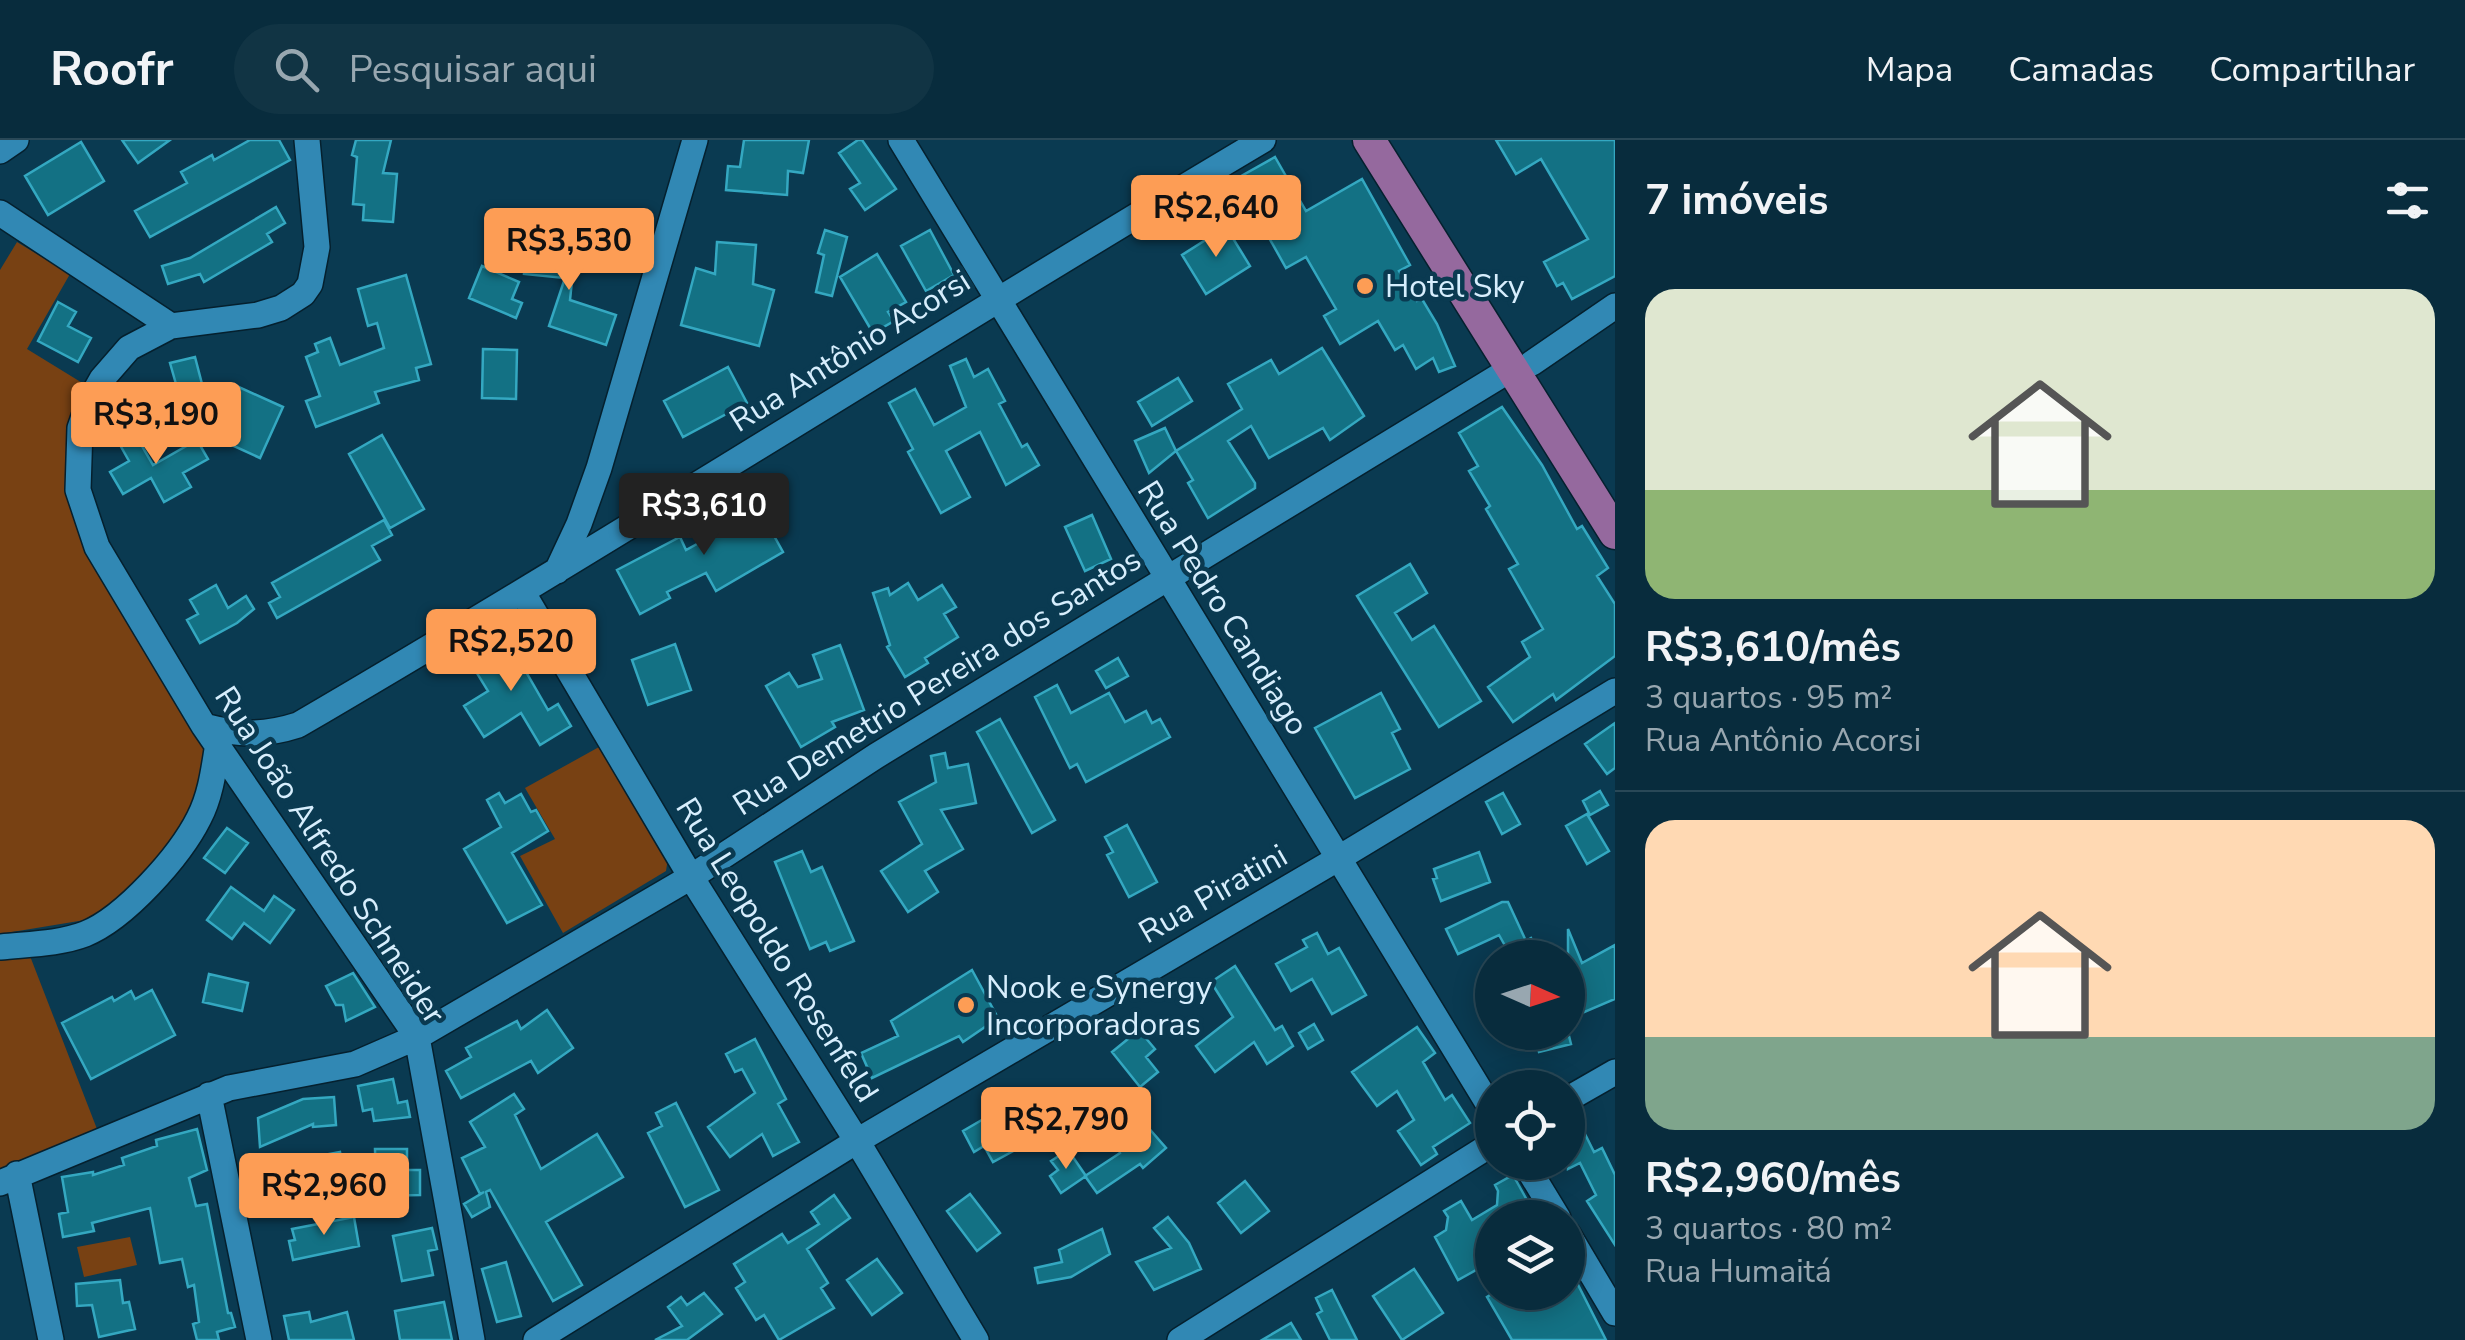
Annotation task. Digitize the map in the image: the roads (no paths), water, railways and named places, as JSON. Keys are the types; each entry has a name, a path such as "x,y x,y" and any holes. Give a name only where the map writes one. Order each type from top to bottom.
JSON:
{"main road":[{"path":"1370,140 1615,498"},
{"path":"1391,140 1615,533"}],"street":[{"path":"0,151 16,140"},
{"path":"0,213 171,326 258,315 291,302 310,284 317,247 308,140"},
{"path":"558,571 580,524 599,468 695,140"},
{"name":"Rua Pedro Candiago","path":"901,140 1475,1082"},
{"name":"Rua Antônio Acorsi","path":"211,734 256,734 298,725 523,594 997,298 1263,140"},
{"name":"Rua Demetrio Pereira dos Santos","path":"8,1179 249,1082 355,1064 417,1037 691,876 876,756 1615,306"},
{"name":"Rua João Alfredo Schneider","path":"171,326 129,348 102,379 80,428 78,490 97,547 211,734 417,1037 472,1340"},
{"name":"Rua Leopoldo Rosenfeld","path":"523,594 976,1340"},
{"name":"Rua Piratini","path":"536,1340 857,1140 1615,692"},
{"path":"0,947 87,933 100,927 142,890 177,852 200,816 211,734"},
{"path":"1585,1089 1615,1072"},
{"path":"209,1096 259,1340"},
{"path":"1180,1340 1475,1155"},
{"path":"8,1179 51,1340"},
{"path":"1585,1263 1615,1313"}],"place":[{"name":"Hotel Sky","path":"1365,286"},
{"name":"Nook e Synergy Incorporadoras","path":"966,1005"}]}
